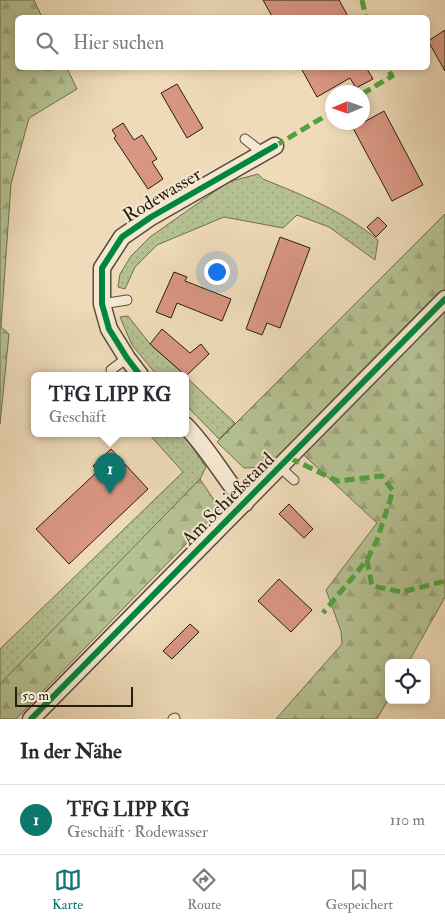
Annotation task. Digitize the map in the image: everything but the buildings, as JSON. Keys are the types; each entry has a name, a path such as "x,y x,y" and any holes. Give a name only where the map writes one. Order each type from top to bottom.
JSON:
{"street":[{"name":"Rodewasser","path":"138,372 109,329 102,304 102,268 111,245 185,192 269,150"},
{"name":"Am Schießstand","path":"31,719 445,300"},
{"path":"189,429 198,438 222,474 245,503"}],"lane":[{"path":"245,140 269,150"},
{"path":"102,304 127,300"},
{"path":"111,370 127,358"},
{"path":"281,468 294,480"}],"green space":[{"path":"0,0 34,0 41,15 15,15 15,70 68,70 77,89 29,118 11,184 1,327 9,334 0,424"},
{"path":"258,174 263,179 323,205 351,220 378,240 375,260 329,227 297,215 283,228 224,217 157,245 135,267 125,289 118,287 120,274 131,256 150,237 228,182"},
{"path":"445,214 445,597 410,659 385,659 386,704 377,719 276,719 342,644 341,631 326,590 377,523 294,446 270,467 244,468 217,442"},
{"path":"128,316 150,344 182,372 154,372 132,345 120,317"},
{"path":"189,380 235,423 219,439 189,408"},
{"path":"152,437 185,437 206,467 200,479 0,686 0,649 183,472"},
{"path":"200,479 220,509 16,719 0,719 0,684"}],"marked path":[{"path":"362,0 365,15"},
{"path":"370,89 392,76 388,70"},
{"path":"275,146 325,116"},
{"path":"290,458 337,481 382,476 393,491 377,540 367,560 323,613"},
{"path":"367,560 372,586 402,592 445,581"}],"cycle path":[{"path":"138,372 109,329 102,304 102,268 122,237 151,217 275,146"},
{"path":"31,719 445,299"}],"place":[{"name":"TFG LIPP KG","path":"110,494"}]}
